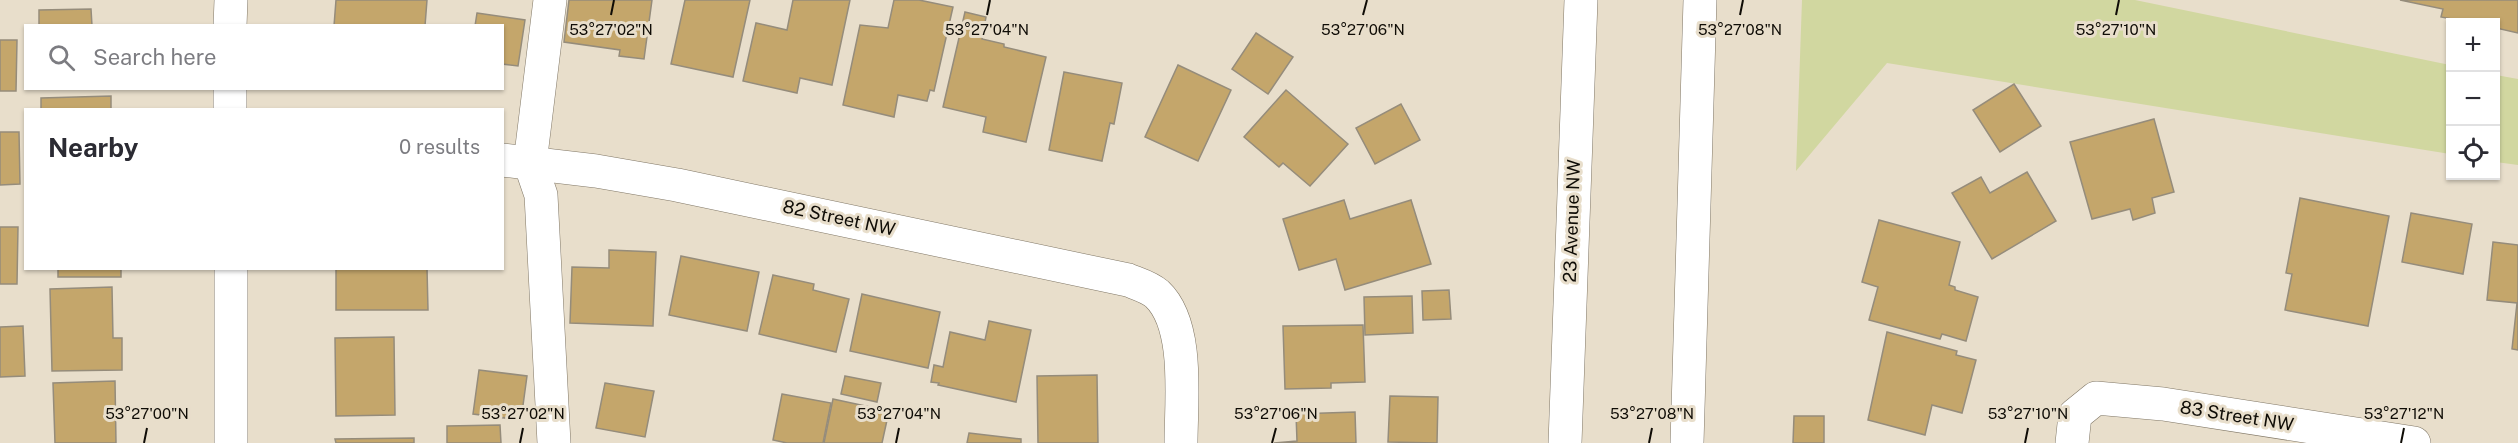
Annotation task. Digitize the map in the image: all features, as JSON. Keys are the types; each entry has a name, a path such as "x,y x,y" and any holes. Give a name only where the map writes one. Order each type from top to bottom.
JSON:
{"street":[{"path":"230,24 231,0"},
{"path":"550,0 516,162 541,195 554,443"},
{"name":"23 Avenue NW","path":"1565,443 1581,0"},
{"path":"1688,443 1700,0"},
{"path":"230,90 230,108"},
{"name":"82 Street NW","path":"516,162 596,171 677,185 1117,278 1146,287 1156,293 1166,305 1178,338 1181,443"},
{"path":"231,270 231,443"},
{"name":"83 Street NW","path":"2072,443 2075,416 2096,398 2163,404 2414,443"}],"green space":[{"path":"1802,0 2135,0 2446,64 2446,153 1887,63 1796,171"},
{"path":"2500,76 2518,79 2518,165 2500,163"}],"building":[{"path":"336,0 427,0 425,24 334,24"},
{"path":"569,0 652,0 644,59 619,56 620,50 564,42"},
{"path":"685,0 750,0 733,77 671,64"},
{"path":"793,0 850,0 832,85 800,78 797,93 743,81 756,23 787,30"},
{"path":"894,0 919,0 953,7 934,91 930,90 927,101 898,95 894,117 843,105 860,25 888,28"},
{"path":"2400,0 2518,0 2518,33 2500,29 2500,18 2446,18 2441,17 2443,9"},
{"path":"91,9 92,24 39,24 39,10"},
{"path":"965,12 986,17 982,39 1046,57 1026,142 983,132 986,117 943,107"},
{"path":"477,13 525,20 518,66 504,64 504,24 475,24"},
{"path":"1256,33 1293,57 1268,94 1232,69"},
{"path":"0,40 17,40 16,91 0,91"},
{"path":"1178,65 1231,90 1198,161 1145,137"},
{"path":"1064,72 1122,83 1114,124 1110,123 1102,161 1049,150"},
{"path":"2014,84 2041,126 2000,152 1973,110"},
{"path":"1286,90 1348,144 1310,186 1283,163 1279,167 1244,137"},
{"path":"111,96 111,108 41,108 41,98"},
{"path":"1401,104 1420,140 1375,164 1356,128"},
{"path":"2154,119 2174,192 2152,198 2155,213 2133,220 2130,209 2092,219 2070,142"},
{"path":"0,132 19,132 20,184 0,185"},
{"path":"2027,172 2056,221 1992,259 1952,193 1981,177 1990,193"},
{"path":"2300,198 2389,216 2368,326 2285,310 2292,274 2286,273"},
{"path":"1344,200 1350,219 1411,200 1431,264 1345,290 1336,259 1299,270 1283,219"},
{"path":"2411,213 2472,224 2463,274 2402,262"},
{"path":"1879,220 1960,242 1949,285 1955,287 1955,290 1978,297 1966,341 1942,334 1940,339 1869,320 1878,287 1862,282"},
{"path":"0,227 18,227 17,284 0,284"},
{"path":"2493,242 2518,245 2518,350 2512,349 2517,303 2487,300"},
{"path":"609,250 656,252 653,326 570,323 572,267 609,268"},
{"path":"681,256 759,272 747,331 669,315"},
{"path":"58,270 121,270 121,277 58,277"},
{"path":"336,270 427,270 428,310 336,310"},
{"path":"773,275 814,284 813,290 849,299 836,352 759,334"},
{"path":"112,287 113,338 122,338 122,370 52,371 50,289"},
{"path":"1449,290 1451,319 1423,320 1422,291"},
{"path":"862,294 940,312 928,368 850,351"},
{"path":"1412,296 1413,333 1365,335 1364,297"},
{"path":"989,321 1031,330 1016,402 931,382 934,365 943,367 950,332 985,340"},
{"path":"1363,325 1365,382 1331,383 1331,388 1285,389 1283,326"},
{"path":"23,326 25,376 0,377 0,327"},
{"path":"1887,332 1957,351 1956,355 1976,360 1962,413 1932,405 1925,435 1868,420"},
{"path":"394,337 395,415 336,416 335,338"},
{"path":"479,370 527,376 521,420 473,414"},
{"path":"1097,375 1098,443 1038,443 1037,376"},
{"path":"845,376 881,383 877,402 841,394"},
{"path":"115,381 116,443 55,443 53,383"},
{"path":"605,383 654,391 645,437 596,428"},
{"path":"782,394 831,403 823,443 787,443 773,440"},
{"path":"1390,396 1438,397 1437,443 1388,442"},
{"path":"833,399 889,411 882,443 824,443"},
{"path":"1355,412 1356,443 1274,443 1297,441 1296,414"},
{"path":"1794,416 1824,416 1824,443 1793,443"},
{"path":"500,425 501,443 447,443 447,426"},
{"path":"969,433 1021,439 1021,443 967,443"},
{"path":"414,438 414,443 336,443 335,439"}]}
